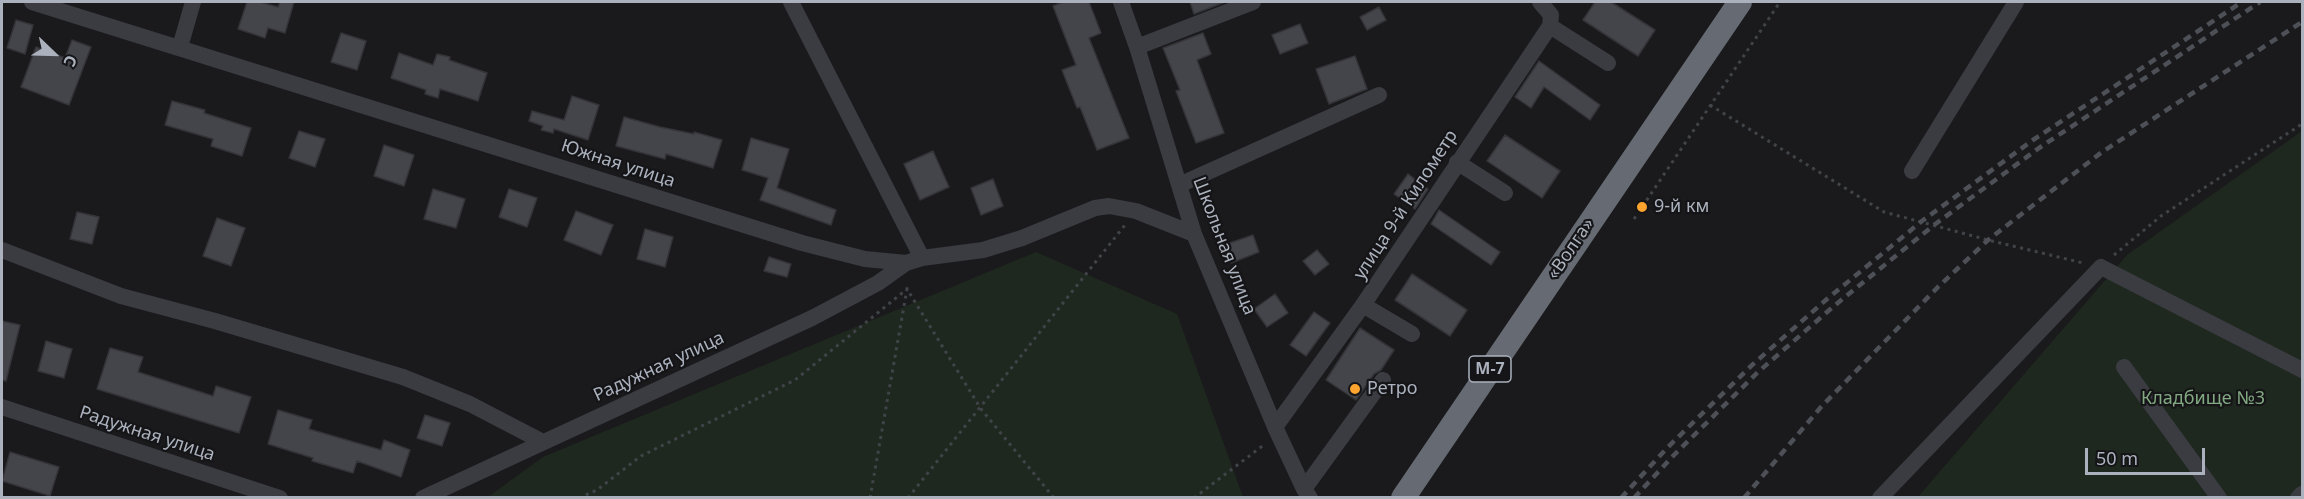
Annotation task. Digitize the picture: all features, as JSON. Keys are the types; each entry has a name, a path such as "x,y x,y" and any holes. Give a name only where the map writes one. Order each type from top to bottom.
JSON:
{"highway":[{"name":"«Волга»","path":"1403,498 1740,2"}],"street":[{"name":"Южная улица","path":"32,2 801,243 865,259 914,260 983,250 1022,238 1095,208 1109,206 1124,207 1194,234"},
{"path":"180,47 193,2"},
{"path":"791,2 914,260"},
{"name":"Школьная улица","path":"1121,2 1194,234 1277,430 1307,493"},
{"path":"1137,47 1253,2"},
{"path":"1540,2 1551,15 1550,26 1608,63"},
{"path":"1912,171 2016,2"},
{"name":"улица 9-й Километр","path":"1277,430 1550,26"},
{"path":"1179,185 1379,95"},
{"path":"1457,162 1504,193"},
{"path":"2,250 121,296 215,321 404,377 470,404 543,442"},
{"name":"Радужная улица","path":"423,498 812,318 878,284 914,260"},
{"path":"1880,498 2101,267 2302,370"},
{"path":"1363,305 1412,334"},
{"path":"2124,367 2219,498"},
{"path":"1307,493 1383,380"},
{"name":"Радужная улица","path":"2,407 280,498"},
{"path":"2298,498 2302,495"}],"path":[{"path":"1634,219 1780,2"},
{"path":"1710,105 1884,212 2101,267 2161,216 2302,124"},
{"path":"908,498 1136,211"},
{"path":"870,498 914,260"},
{"path":"908,289 981,409 1054,498"},
{"path":"579,498 597,490 640,456 795,380 908,289"},
{"path":"1194,498 1277,430"}],"green space":[{"name":"Кладбище №3","path":"2302,131 2302,497 1917,498 2127,255"},
{"path":"1036,252 1177,314 1243,497 488,497 543,457"}],"building":[{"path":"247,2 260,2 278,7 280,2 294,2 285,33 268,28 265,38 238,29"},
{"path":"1063,2 1089,2 1101,33 1089,38 1129,138 1097,150 1062,70 1076,65 1053,6"},
{"path":"1190,2 1225,2 1194,14"},
{"path":"1595,2 1611,2 1655,30 1638,56 1583,20"},
{"path":"1379,7 1386,20 1367,30 1360,17"},
{"path":"16,20 33,25 25,54 7,48"},
{"path":"1300,24 1308,43 1280,54 1272,35"},
{"path":"341,33 366,41 357,70 331,62"},
{"path":"1203,33 1211,54 1197,60 1224,133 1196,143 1176,91 1180,90 1163,48"},
{"path":"72,40 91,47 69,105 21,87 36,47 65,58"},
{"path":"399,53 433,65 437,54 450,57 449,60 487,73 478,101 440,89 438,98 425,94 426,90 391,78"},
{"path":"1355,56 1367,89 1329,104 1316,69"},
{"path":"1539,61 1600,105 1590,120 1544,87 1531,108 1515,97"},
{"path":"572,96 599,105 588,140 554,129 553,133 541,130 543,126 529,121 532,111 564,120"},
{"path":"172,101 205,110 204,113 251,128 242,156 211,146 213,139 165,125"},
{"path":"624,117 722,140 713,168 666,154 665,159 616,146"},
{"path":"299,131 325,139 315,167 289,158"},
{"path":"1505,135 1560,171 1542,198 1487,161"},
{"path":"751,138 789,149 777,188 836,210 831,225 760,200 768,178 742,170"},
{"path":"384,145 414,155 404,186 374,176"},
{"path":"933,151 949,187 920,200 904,164"},
{"path":"1408,174 1428,189 1415,209 1394,194"},
{"path":"993,179 1003,206 981,215 971,188"},
{"path":"433,189 465,199 456,228 424,219"},
{"path":"509,189 537,198 527,227 499,217"},
{"path":"1439,210 1500,252 1491,265 1431,224"},
{"path":"576,211 613,225 601,255 564,240"},
{"path":"77,212 99,217 92,244 70,239"},
{"path":"217,218 245,228 231,266 203,256"},
{"path":"645,229 673,237 665,267 637,259"},
{"path":"1253,235 1259,252 1231,263 1224,245"},
{"path":"1317,250 1329,264 1315,275 1303,261"},
{"path":"769,257 791,264 787,277 764,271"},
{"path":"1412,274 1467,310 1450,336 1395,300"},
{"path":"1275,294 1288,313 1267,327 1254,309"},
{"path":"1314,312 1330,323 1306,356 1290,345"},
{"path":"2,321 20,325 6,381 2,380"},
{"path":"1360,328 1394,350 1356,400 1326,380"},
{"path":"46,341 72,349 64,378 38,371"},
{"path":"110,348 143,357 138,372 213,396 216,386 251,397 239,433 97,389"},
{"path":"278,410 312,420 309,429 381,450 384,440 410,450 401,477 357,461 353,473 312,461 313,458 268,444"},
{"path":"425,415 450,423 442,446 417,438"},
{"path":"10,452 59,467 50,496 2,481"}],"railway":[{"path":"1621,498 1667,448 1751,366 1827,299 1922,221 2033,140 2242,2"},
{"path":"1634,498 1757,373 1834,306 1934,225 2039,148 2260,2"},
{"path":"1744,498 1821,407 1938,287 1988,240 2102,152 2302,22"}],"place":[{"name":"9-й км","path":"1642,207"},
{"name":"Ретро","path":"1355,389"}]}
